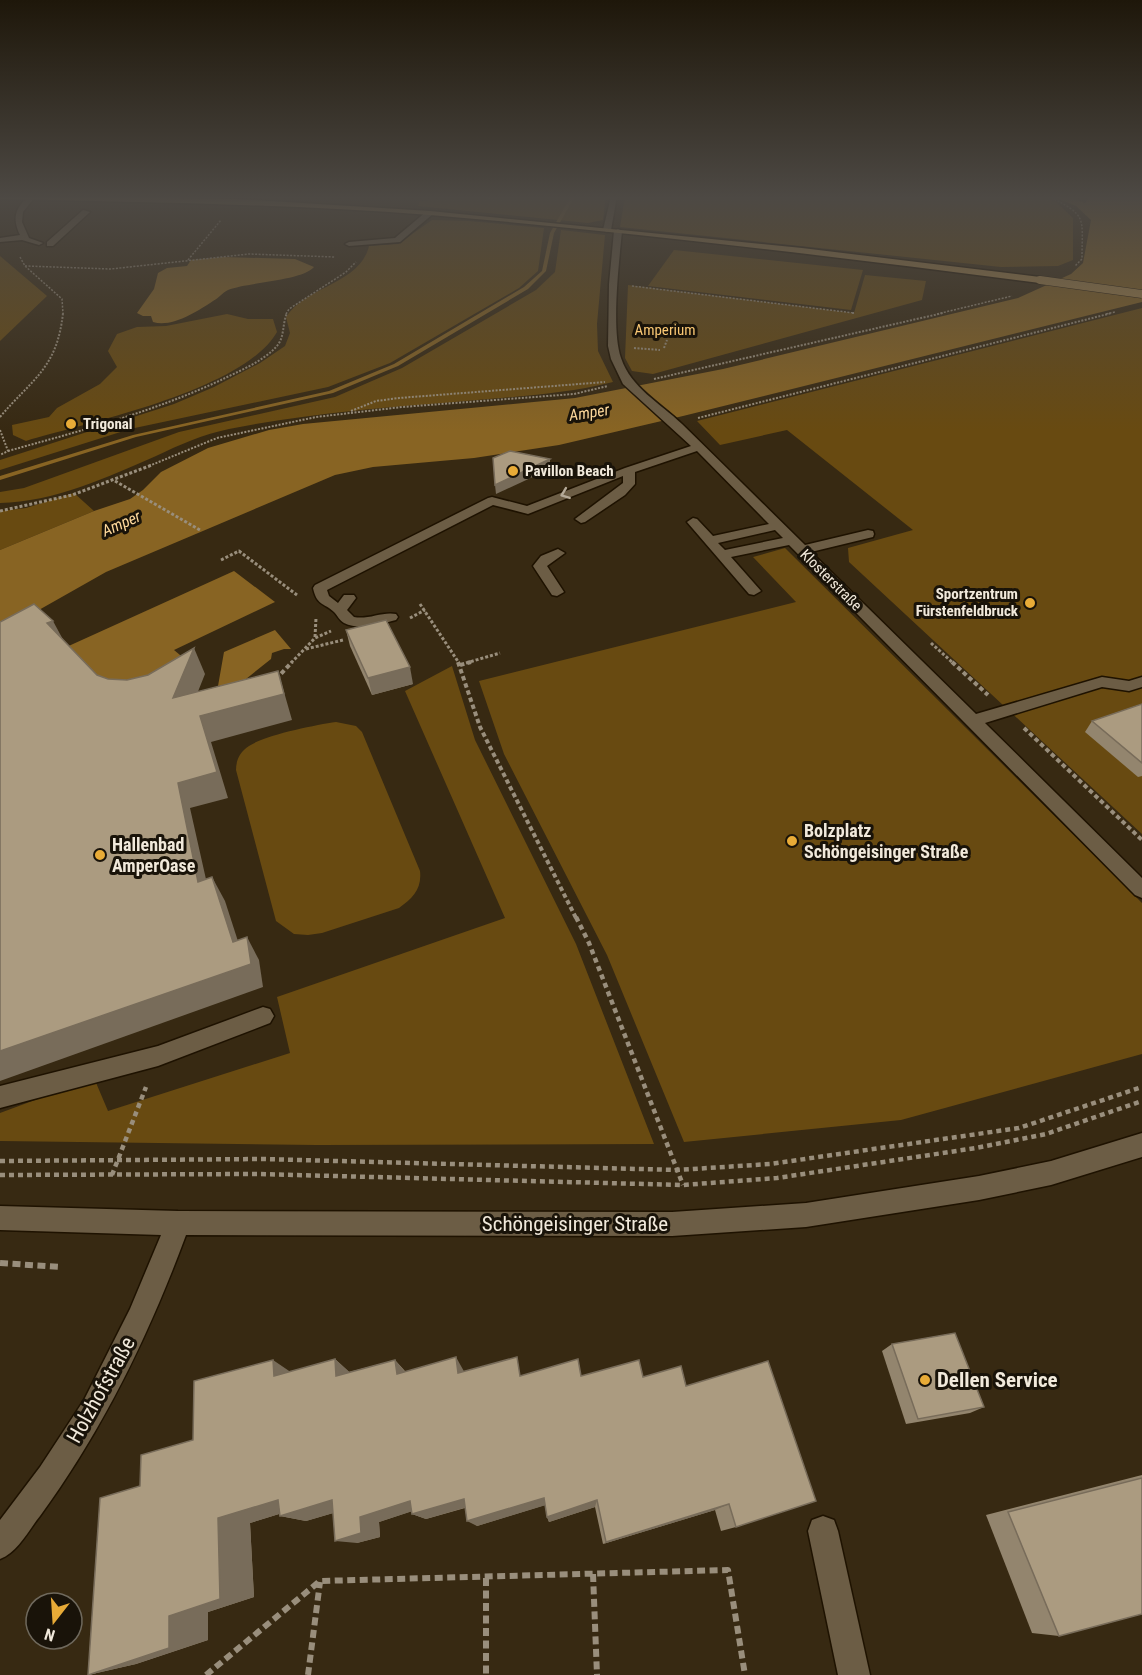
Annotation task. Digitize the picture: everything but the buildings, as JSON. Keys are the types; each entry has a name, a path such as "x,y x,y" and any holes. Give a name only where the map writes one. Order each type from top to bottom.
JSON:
{"main road":[{"path":"994,274 1142,294"}],"street":[{"name":"Klosterstraße","path":"614,274 613,346 628,383 673,422 1142,890"},
{"path":"391,617 368,622 352,621 343,616 345,604 322,598 320,588 492,501 528,510 629,470 698,447"},
{"path":"580,519 621,492 629,484 629,470"},
{"path":"693,522 754,591"},
{"path":"709,540 778,526"},
{"path":"721,555 868,534"},
{"path":"557,592 540,566 546,559 558,553"},
{"path":"973,721 1102,682 1129,686 1142,682"},
{"path":"0,1097 158,1056 263,1016"},
{"name":"Schöngeisinger Straße","path":"0,1218 178,1223 672,1224 806,1215 979,1188 1041,1175 1142,1145"},
{"name":"Holzhofstraße","path":"0,1544 58,1466 104,1390 136,1328 178,1223"},
{"path":"823,1531 854,1675"}],"path":[{"path":"0,417 46,367 61,325 65,305 62,299 34,274"},
{"path":"0,455 167,404 209,386 253,363 277,346 283,334 283,316 289,309 343,274"},
{"path":"613,284 854,313"},
{"path":"0,511 26,508 114,481 196,445 231,434 349,413 574,394 660,379 1017,295"},
{"path":"673,422 1115,312"},
{"path":"664,348 667,340"},
{"path":"349,413 361,406 399,398 611,381 628,383"},
{"path":"0,430 8,451"},
{"path":"114,481 200,530"},
{"path":"221,560 239,551 299,596"},
{"path":"420,604 460,665 480,727 590,943 683,1185"},
{"path":"273,681 315,638"},
{"path":"460,665 500,653"},
{"path":"112,1175 158,1056"},
{"path":"0,1161 262,1159 677,1170 770,1164 1020,1128 1142,1087"},
{"path":"0,1175 257,1174 683,1185 777,1178 976,1148 1046,1134 1142,1101"},
{"path":"0,1263 61,1267"},
{"path":"206,1675 320,1581 728,1570 745,1675"},
{"path":"593,1574 597,1675"},
{"path":"486,1578 486,1675"},
{"path":"308,1675 320,1581"}],"green space":[{"path":"0,274 21,274 47,296 0,341"},
{"path":"348,274 534,274 519,288 390,363 328,387 130,429 0,470 0,460 174,404 214,387 260,363 285,346 290,333 286,317 295,307 306,298"},
{"path":"553,274 601,274 597,324 598,351 613,382 554,393 342,412 229,429 192,440 80,487 20,502 0,503 0,492 24,488 179,432 335,397 402,368 536,290"},
{"path":"657,274 862,274 851,310 648,286"},
{"name":"Amperium","path":"865,275 926,281 922,300 653,374 632,371 625,358 628,285 854,313"},
{"name":"Sportzentrum Fürstenfeldbruck","path":"1142,308 1142,834 849,562 848,548 913,530 787,430 720,445 697,421"},
{"path":"227,314 248,319 273,319 277,332 259,353 233,371 200,387 125,413 26,441 13,435 12,425 49,417 57,408 100,384 117,367 108,351 117,334 137,327 166,326"},
{"path":"74,493 94,511 0,550 0,511 26,508"},
{"path":"785,548 1142,903 1142,1054 901,1120 684,1142 607,955 504,754 479,681 796,602 753,557"},
{"path":"452,666 475,740 576,944 654,1144 317,1145 0,1141 0,1113 94,1078 108,1111 290,1053 277,997 505,918 405,691"},
{"path":"336,722 356,726 362,732 420,871 420,883 412,897 399,908 322,933 294,934 276,921 236,770 237,763 243,751 256,742 291,731"}],"water":[{"path":"158,274 301,274 228,290 184,318 168,323 153,322 151,316 137,313 154,289"},
{"path":"1071,274 1142,274 1142,302 559,445 474,458 373,467 335,475 106,572 0,632 0,550 94,511 130,499 161,472 208,448 269,430 303,424 575,398 723,369 1018,298"},
{"path":"234,571 275,602 174,650 186,660 130,706 62,649"},
{"path":"275,630 291,649 272,653 271,659 241,683 218,686 224,652"}],"waterway":[{"name":"Amper","path":"0,478 135,436 331,392 396,365 526,288 541,274"}],"place":[{"name":"Trigonal","path":"71,424"},
{"name":"Pavillon Beach","path":"513,471"},
{"name":"Sportzentrum Fürstenfeldbruck","path":"1030,603"},
{"name":"Bolzplatz Schöngeisinger Straße","path":"792,841"},
{"name":"Hallenbad AmperOase","path":"100,855"},
{"name":"Dellen Service","path":"925,1380"}]}
